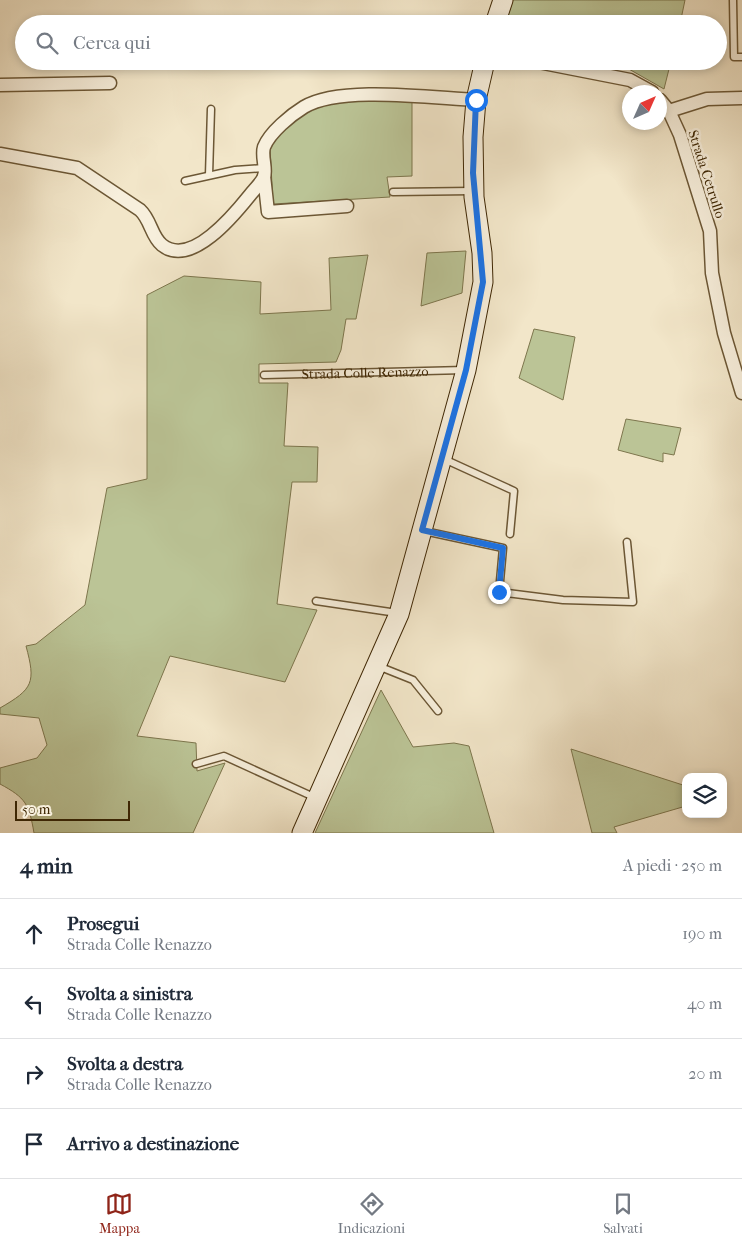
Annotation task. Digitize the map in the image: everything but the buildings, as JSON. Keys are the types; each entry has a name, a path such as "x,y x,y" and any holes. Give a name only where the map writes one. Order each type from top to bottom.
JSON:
{"street":[{"path":"499,15 503,0"},
{"path":"302,833 399,614 466,370 483,282 482,254 474,190 473,137 476,100 483,70"},
{"path":"579,70 630,80 639,85"},
{"path":"0,85 110,83"},
{"path":"347,206 268,212 264,148 278,129 304,107 323,98 357,94 476,100"},
{"path":"669,111 707,99 742,98"},
{"name":"Strada Cetrullo","path":"667,109 680,135 710,231 712,273 724,333 742,393"},
{"path":"0,154 77,168 146,215 162,244 174,250 189,249 216,232 235,214 264,172"}],"lane":[{"path":"733,0 734,57 742,57"},
{"path":"209,175 211,108"},
{"path":"185,181 235,170 264,172"},
{"path":"393,192 474,190"},
{"name":"Strada Colle Renazzo","path":"264,375 466,370"},
{"path":"443,459 514,491 510,534"},
{"path":"422,530 503,548 499,592 563,600 632,602 627,542"},
{"path":"316,601 399,614"},
{"path":"376,666 413,680 438,711"},
{"path":"196,764 224,756 317,798"}],"green space":[{"path":"511,0 685,0 682,15 507,15"},
{"path":"631,70 669,70 665,85 657,85"},
{"path":"336,100 412,101 412,176 387,177 390,197 273,204 270,147 298,117 314,108"},
{"path":"466,251 462,293 421,306 427,253"},
{"path":"368,255 356,319 346,319 341,350 336,362 259,364 259,383 288,383 284,446 318,447 317,482 292,482 277,604 317,610 285,682 170,656 137,736 196,743 197,771 225,763 193,833 34,833 25,803 16,793 0,784 0,768 37,758 47,745 39,718 0,714 0,708 19,696 29,684 31,669 26,646 36,644 85,605 107,488 147,479 147,295 184,276 261,282 260,314 331,310 329,258"},
{"path":"534,329 575,337 563,400 519,378"},
{"path":"626,419 681,428 674,455 663,453 663,462 618,450"},
{"path":"381,690 413,747 454,743 469,746 494,833 315,833"},
{"path":"571,749 682,785 682,807 614,827 617,833 592,833"}],"route":[{"path":"476,100 473,173 474,197 482,254 483,282 466,370 422,530 503,548 499,592"}]}
